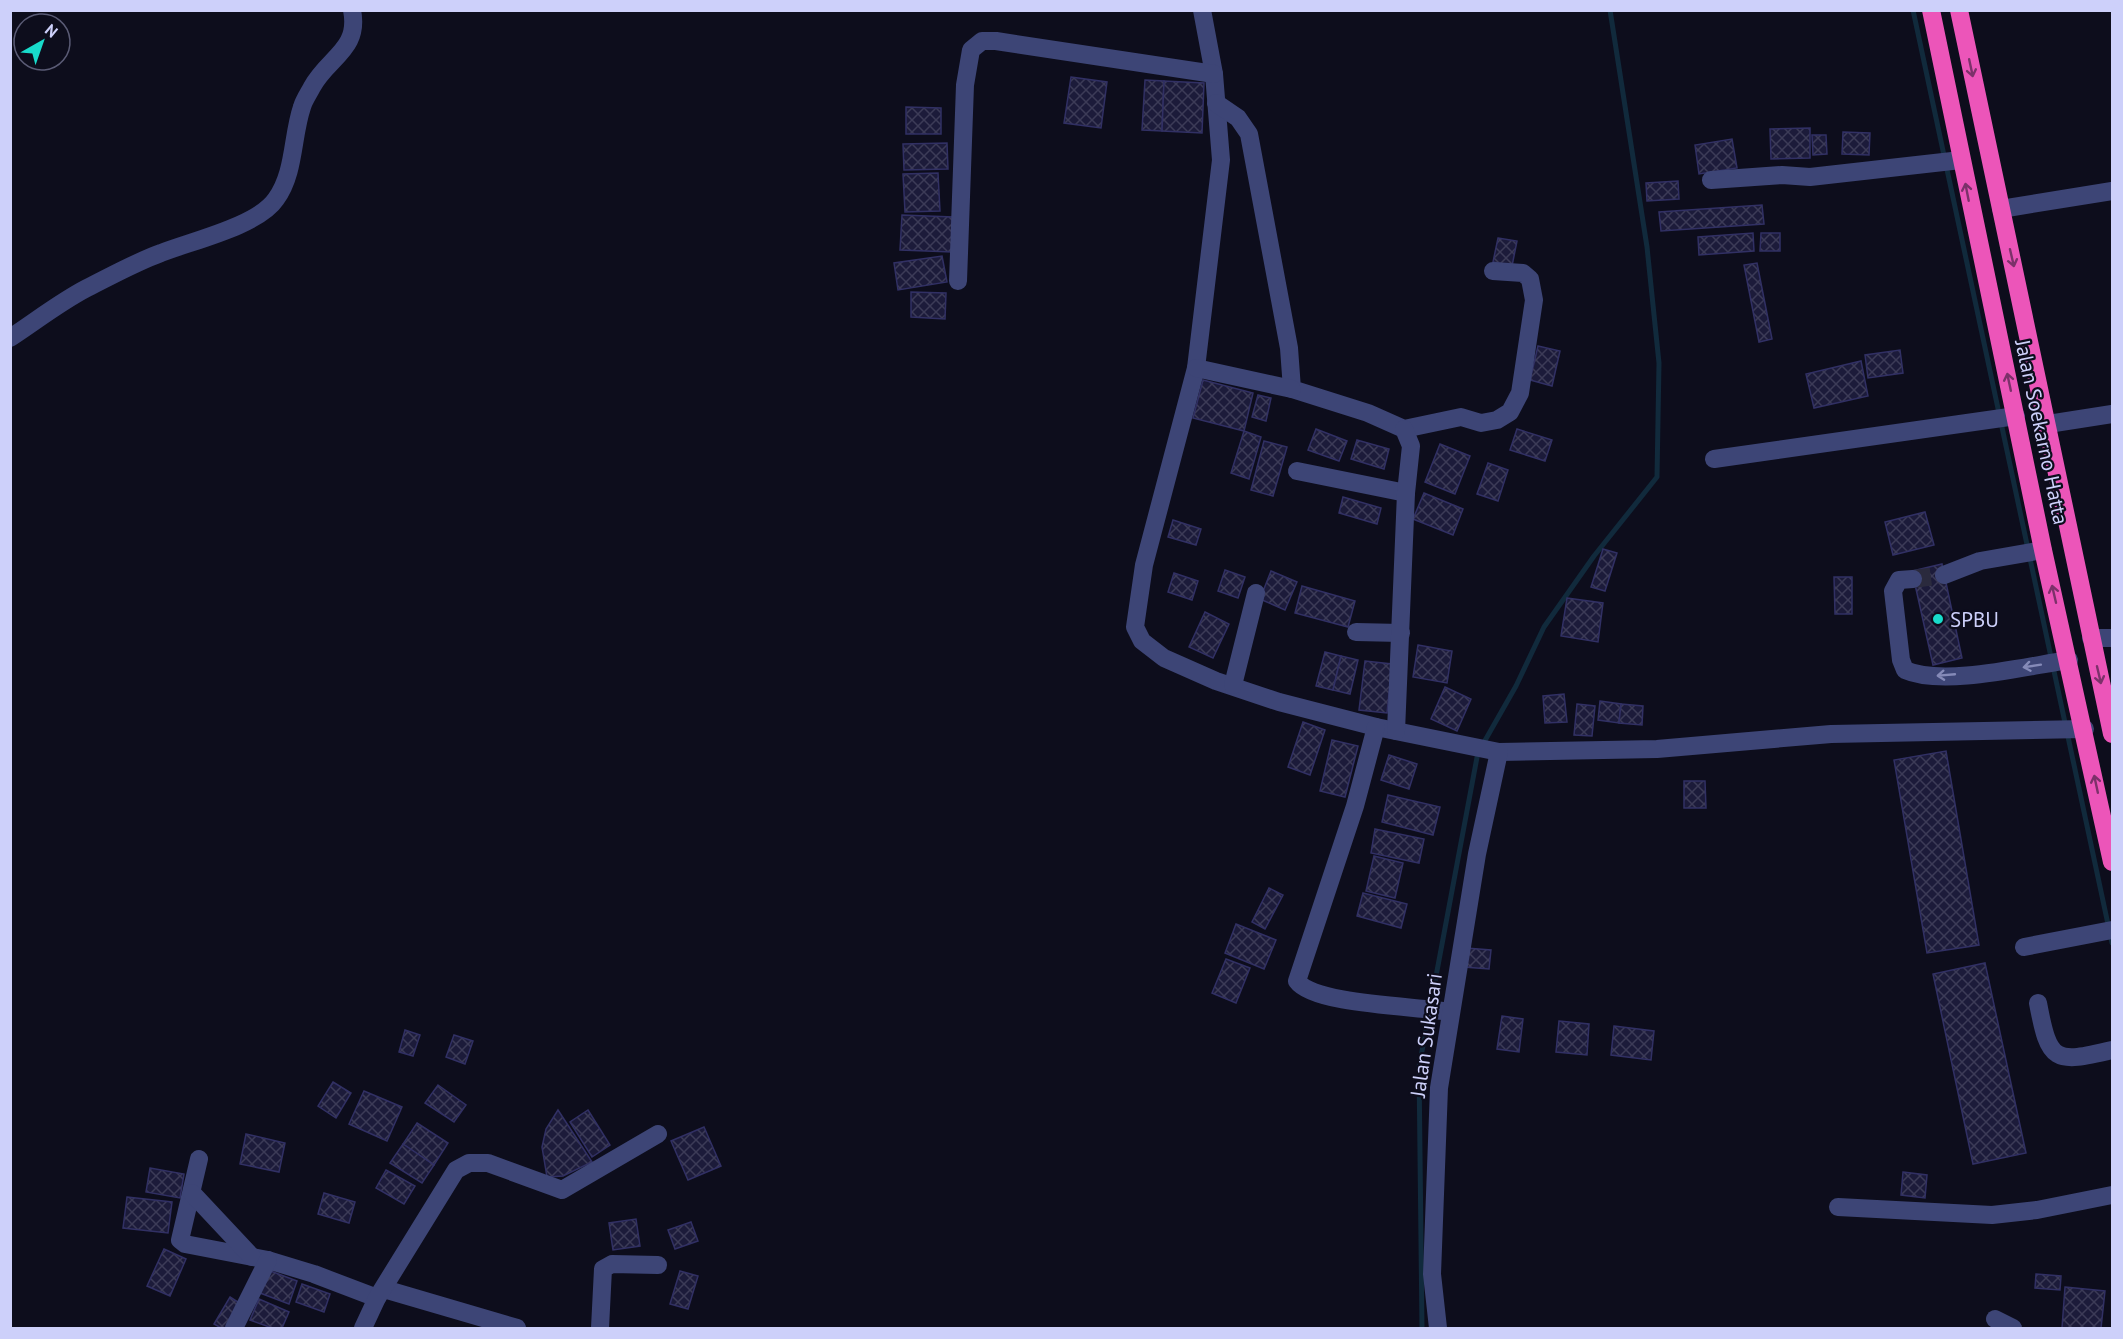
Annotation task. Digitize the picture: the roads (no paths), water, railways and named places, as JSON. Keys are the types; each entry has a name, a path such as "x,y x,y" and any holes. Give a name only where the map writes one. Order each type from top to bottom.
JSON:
{"highway":[{"name":"Jalan Soekarno Hatta","path":"1931,10 1956,160 2011,417 2069,660 2080,729 2112,862"},
{"name":"Jalan Soekarno Hatta","path":"1959,10 2112,728"}],"street":[{"path":"10,338 74,295 159,253 227,230 264,211 276,200 290,164 302,107 318,76 342,53 350,41 355,25 352,10"},
{"path":"1202,10 1214,74 1221,160 1196,368 1144,565 1134,627 1142,641 1164,658 1216,681 1279,702 1376,727 1494,751 1657,749 1831,734 2080,729"},
{"path":"958,281 967,66 971,50 982,41 996,41 1214,74"},
{"path":"1216,103 1238,118 1249,134 1289,348 1292,389"},
{"path":"1710,180 1782,175 1810,177 1882,171 1956,160"},
{"path":"2001,209 2112,191"},
{"path":"1196,368 1292,389 1368,413 1404,429 1461,417 1482,423 1497,420 1510,412 1515,404 1524,376 1534,300 1532,286 1522,273 1493,271"},
{"path":"2048,424 2112,414"},
{"path":"1714,459 2011,417"},
{"path":"1396,730 1406,493 1411,446 1404,429"},
{"path":"1298,471 1406,493"},
{"path":"1944,575 1980,561 2043,550"},
{"path":"1913,579 1899,580 1893,591 1901,660 1905,670 1925,677 2005,670 2069,660"},
{"path":"1233,685 1256,593"},
{"path":"1356,632 1401,633"},
{"path":"2091,638 2112,638"},
{"path":"1376,727 1355,806 1297,981 1302,988 1338,999 1445,1011"},
{"name":"Jalan Sukasari","path":"1438,1329 1432,1274 1439,1088 1445,1011 1478,854 1494,751"},
{"path":"2024,947 2112,930"},
{"path":"2038,1003 2048,1046 2057,1055 2069,1058 2112,1050"},
{"path":"363,1329 381,1293 456,1170 469,1162 488,1163 562,1190 658,1134"},
{"path":"199,1159 180,1240 195,1247 260,1259 517,1329"},
{"path":"192,1194 260,1259"},
{"path":"1838,1207 1992,1215 2107,1197"},
{"path":"234,1329 260,1259"},
{"path":"600,1329 603,1269 612,1264 658,1265"},
{"path":"1995,1319 2013,1329"}],"waterway":[{"path":"1483,744 1516,686 1544,627 1594,556 1657,477 1659,363 1647,247 1610,10"},
{"path":"1913,10 2112,943"},
{"path":"1422,1328 1419,1067 1478,752"}],"tunnel":[{"path":"1913,579 1944,575"}],"place":[{"name":"SPBU","path":"1938,619"}]}
